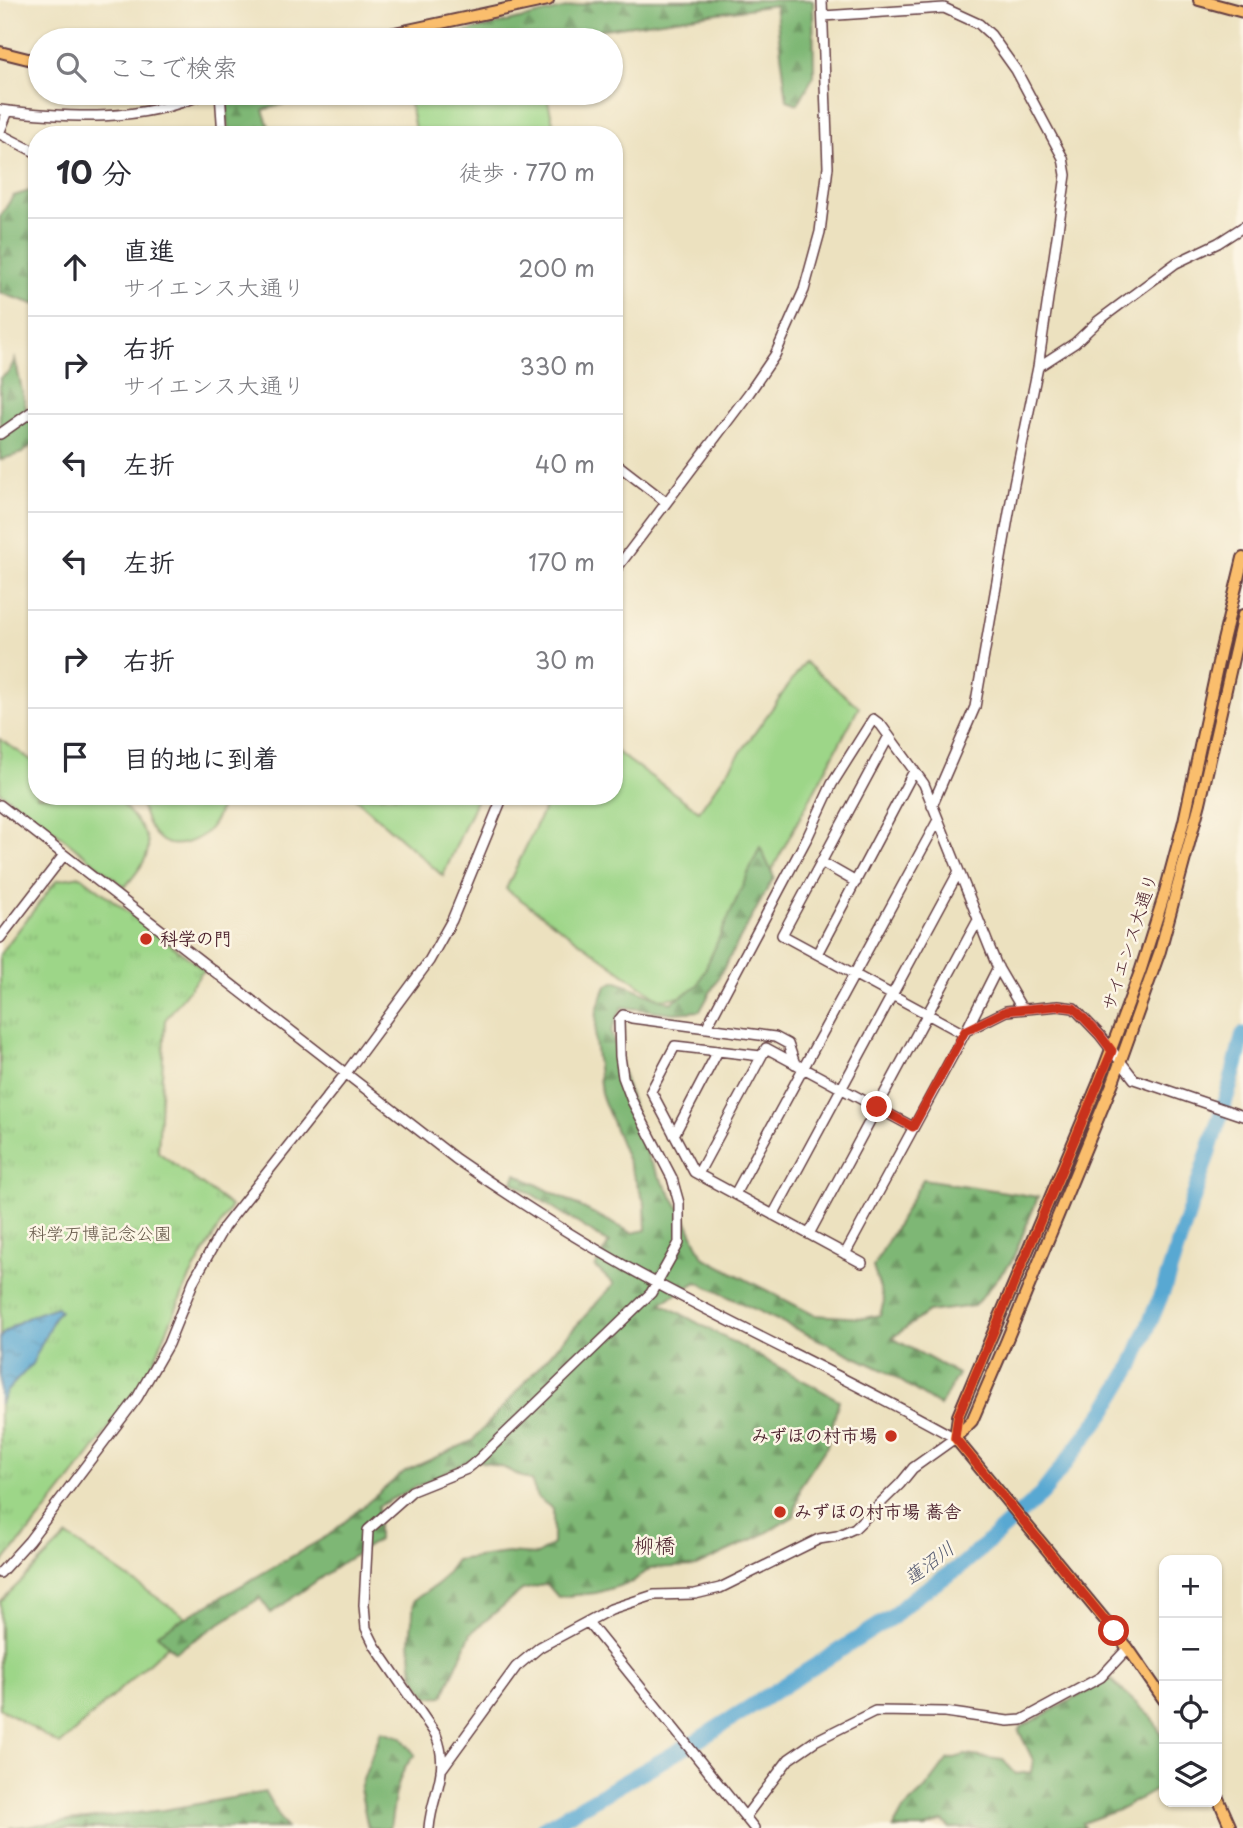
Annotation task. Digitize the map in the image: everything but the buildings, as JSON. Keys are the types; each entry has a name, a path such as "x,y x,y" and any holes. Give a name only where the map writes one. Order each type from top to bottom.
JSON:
{"main road":[{"path":"418,28 548,0"},
{"path":"1199,0 1243,12"},
{"path":"0,52 28,59"},
{"name":"サイエンス大通り","path":"955,1438 958,1416 1112,1051 1163,899 1184,821 1243,558"},
{"name":"サイエンス大通り","path":"955,1438 972,1421 1120,1064 1160,951 1200,803 1243,615"},
{"path":"955,1438 1128,1648 1159,1693"},
{"path":"1222,1807 1231,1828"}],"street":[{"path":"623,560 775,355 804,290 820,232 827,180 822,0"},
{"path":"823,16 950,9 979,24 991,35 1016,69 1062,158 1066,175 1038,367 1014,484 975,707 932,806"},
{"path":"28,148 0,132 4,110 71,117 117,116 171,105"},
{"path":"221,105 222,126"},
{"path":"1038,367 1076,343 1098,321 1176,263 1218,243 1243,227"},
{"path":"0,434 28,414"},
{"path":"623,469 666,502"},
{"path":"706,1028 808,836 832,784 873,719 924,784 998,967 1021,1007 1026,1009"},
{"path":"889,736 782,935 965,1032"},
{"path":"817,954 914,771"},
{"path":"0,804 456,1159 498,1188 595,1249 657,1283 955,1438 913,1468 855,1528 837,1536 820,1539 793,1553 776,1558 720,1588 695,1594 654,1595 611,1609 540,1647 516,1667 441,1770"},
{"path":"0,1573 38,1530 153,1373 194,1280 224,1227 346,1073 429,961 456,910 499,805"},
{"path":"735,1195 799,1066 854,974 938,820"},
{"path":"0,938 64,855"},
{"path":"821,862 856,882"},
{"path":"773,1215 958,873"},
{"path":"809,1234 978,920"},
{"path":"845,1254 998,967"},
{"path":"965,1032 1006,1011 1058,1006 1074,1008 1100,1035 1134,1079 1243,1116"},
{"path":"429,1828 441,1770 442,1750 436,1735 375,1646 366,1628 364,1605 368,1530 412,1491 467,1469 479,1459 651,1293 679,1243 679,1203 672,1178 632,1101 623,1077 619,1020 623,1015 781,1040 788,1044 799,1066"},
{"path":"761,1056 675,1046 651,1091 694,1172 862,1264"},
{"path":"698,1174 766,1048 913,1127"},
{"path":"674,1135 719,1051"},
{"path":"588,1622 754,1828"},
{"path":"745,1817 789,1759 816,1741 875,1711 945,1712 1008,1721 1022,1720 1101,1677 1128,1648"}],"green space":[{"path":"600,0 813,0 814,75 798,104 787,100 775,5 612,28 482,28"},
{"path":"227,105 280,105 263,110 269,126 228,126"},
{"path":"410,105 549,105 554,126 414,126"},
{"path":"28,192 28,302 0,293 0,217 13,196"},
{"path":"15,359 28,417 28,448 0,460 0,378 9,372"},
{"path":"805,662 859,707 705,995 659,999 506,889 546,805 623,805 623,756 699,811"},
{"path":"0,739 28,758 28,805 123,805 140,825 148,843 144,862 125,887 43,822 0,792"},
{"path":"141,805 221,805 207,832 195,840 181,844 161,840 146,820"},
{"path":"363,805 474,805 443,876"},
{"path":"760,847 774,877 700,1011 673,1013 622,1007 611,1032 649,1160 685,1217 703,1257 814,1315 864,1318 880,1315 884,1301 873,1267 923,1179 1038,1197 1012,1261 974,1306 928,1312 892,1338 958,1374 940,1406 885,1371 697,1282 661,1303 839,1400 827,1446 801,1485 794,1516 764,1534 696,1566 651,1568 632,1582 596,1593 558,1597 547,1584 522,1590 471,1633 443,1696 428,1697 413,1674 410,1641 414,1600 439,1583 456,1560 507,1553 537,1555 553,1544 553,1509 538,1498 531,1481 502,1467 471,1459 378,1506 378,1540 271,1613 260,1598 175,1652 157,1634 329,1535 405,1471 472,1441 614,1284 595,1267 609,1243 513,1182 516,1174 632,1233 646,1230 645,1204 601,1094 595,1041 597,1010 606,986 615,981 671,1003 698,985"},
{"name":"科学万博記念公園","path":"81,876 204,970 165,1020 158,1152 231,1206 189,1279 150,1370 91,1453 0,1566 0,954 57,880"},
{"path":"67,1536 193,1622 60,1745 0,1708 0,1602"},
{"path":"1110,1679 1153,1719 1159,1730 1159,1788 1121,1809 1082,1823 1084,1828 950,1828 943,1821 925,1828 893,1828 903,1810 926,1788 947,1760 965,1755 1003,1760 1016,1774 1031,1772 1033,1760 1019,1731 1021,1727"},
{"path":"381,1731 401,1737 415,1755 400,1779 390,1828 368,1828 360,1788"},
{"path":"265,1792 286,1828 9,1828 163,1810"}],"water":[{"path":"57,1307 60,1311 32,1364 6,1392 0,1404 0,1337 26,1318"}],"waterway":[{"name":"蓮沼川","path":"544,1828 698,1740 892,1617 913,1598 961,1566 1041,1495 1105,1411 1132,1366 1164,1288 1230,1086 1243,1035"}],"place":[{"name":"科学の門","path":"146,939"},
{"name":"みずほの村市場","path":"891,1436"},
{"name":"みずほの村市場 蕎舎","path":"780,1512"}],"district":[{"name":"柳橋","path":"654,1546"}],"route":[{"path":"877,1107 913,1127 965,1031 1006,1011 1058,1006 1074,1008 1112,1051 958,1416 955,1438 1114,1631"}]}
